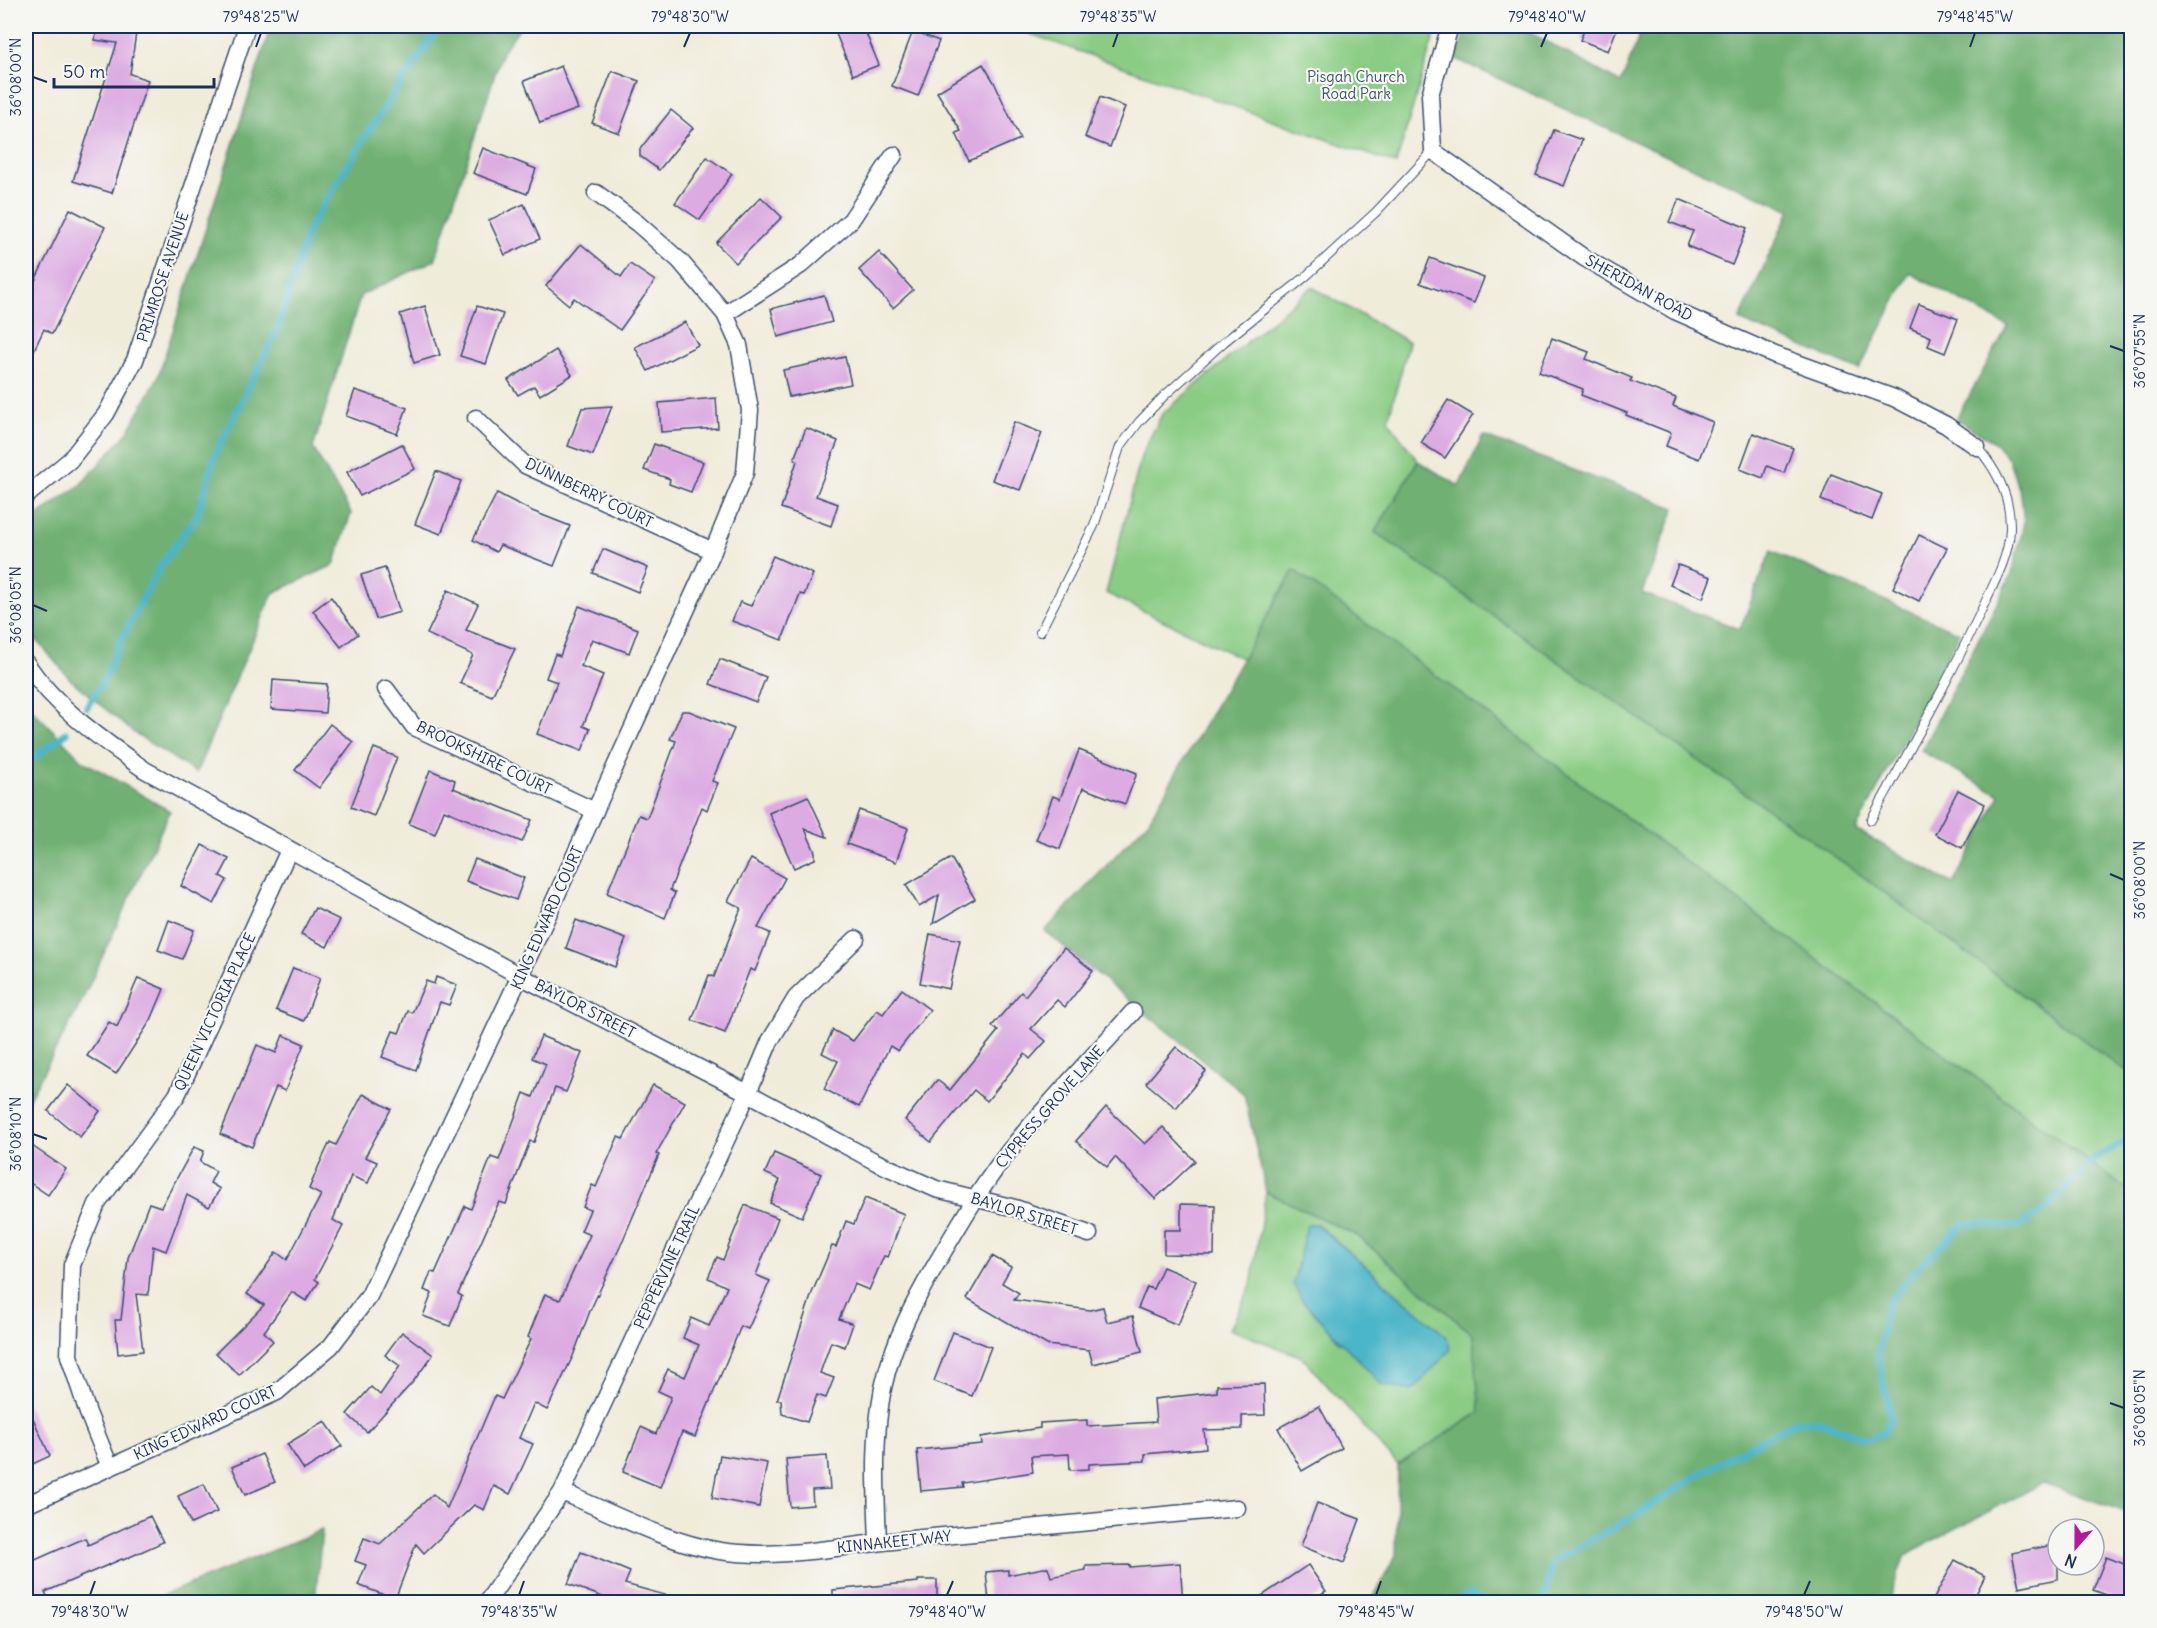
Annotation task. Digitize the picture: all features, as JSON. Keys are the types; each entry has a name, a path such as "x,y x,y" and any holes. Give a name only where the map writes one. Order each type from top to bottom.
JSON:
{"street":[{"name":"PRIMROSE AVENUE","path":"26,496 70,460 106,414 135,360 247,26"},
{"path":"1433,151 1430,95 1450,26"},
{"name":"SHERIDAN ROAD","path":"1433,151 1583,257 1675,311 1775,355 1894,398 1946,425 1977,447"},
{"path":"725,314 801,265 851,220 894,155"},
{"name":"KING EDWARD COURT","path":"26,1505 277,1392 331,1346 369,1296 520,976 713,551 745,473 750,410 739,345 725,314 680,261 637,223 596,193"},
{"name":"DUNNBERRY COURT","path":"476,418 525,465 713,551"},
{"name":"BAYLOR STREET","path":"26,663 37,680 64,707 97,736 145,770 520,976 748,1093 876,1162 936,1188 1014,1208 1089,1234"},
{"name":"BROOKSHIRE COURT","path":"386,689 414,727 595,811"},
{"name":"QUEEN VICTORIA PLACE","path":"110,1467 88,1413 69,1356 72,1265 97,1204 177,1095 289,850"},
{"name":"PEPPERVINE TRAIL","path":"487,1602 562,1492 748,1093 770,1041 796,998 856,939"},
{"name":"CYPRESS GROVE LANE","path":"879,1542 875,1474 876,1433 884,1387 895,1346 919,1293 975,1199 1014,1145 1133,1012"},
{"name":"KINNAKEET WAY","path":"562,1492 677,1540 720,1551 764,1554 1237,1508"}],"lane":[{"path":"1040,632 1094,526 1120,447 1139,422 1224,342 1304,278 1360,226 1433,151"},
{"path":"1871,820 1971,632 2004,557 2010,531 2009,511 2002,486 1992,465 1977,447"}],"green space":[{"path":"269,26 521,26 502,52 435,260 361,295 313,448 351,513 334,565 273,593 196,773 134,733 71,680 26,628 26,524 80,485 128,432 158,377 267,39"},
{"name":"Pisgah Church Road Park","path":"1008,26 1437,26 1396,164"},
{"path":"1467,26 1518,26 1621,83 1643,26 2131,26 2131,1075 1858,873 1375,532 1418,461 1459,486 1483,436 1675,508 1642,593 1740,629 1771,551 1960,633 1856,830 1953,884 2000,795 1921,751 2012,574 2024,523 2021,495 2009,460 1994,442 1956,419 2008,326 1910,273 1859,370 1739,320 1790,210 1675,160 1456,59"},
{"path":"1312,287 1409,342 1388,420 1418,461 1375,532 1858,873 2131,1075 2131,1193 1294,570 1243,659 1106,593 1142,454 1162,414"},
{"path":"1294,570 2131,1193 2131,1514 2043,1483 1905,1555 1888,1602 1371,1602 1396,1555 1398,1465 1480,1412 1473,1335 1358,1236 1266,1192 1244,1094 1045,931 1149,820"},
{"path":"26,703 83,761 170,811 80,1005 26,1104"},
{"path":"1266,1192 1358,1236 1473,1335 1480,1412 1398,1465 1302,1357 1230,1329 1251,1285","holes":["1317,1224 1446,1337 1340,1343 1327,1326 1307,1225"]},
{"path":"322,1530 315,1602 146,1602"}],"water":[{"path":"1316,1224 1447,1337 1450,1350 1412,1391 1381,1384 1302,1300 1293,1284 1307,1225"}],"building":[{"path":"97,26 137,26 130,74 148,80 112,193 73,181 117,43 95,40"},
{"path":"844,26 863,26 879,65 853,75 834,29"},
{"path":"1586,26 1618,26 1608,51 1580,40"},
{"path":"913,31 939,41 918,96 892,86"},
{"path":"983,64 994,82 1020,139 969,161 956,133 961,131 937,92"},
{"path":"561,66 578,109 540,123 524,81"},
{"path":"612,71 639,81 619,133 592,123"},
{"path":"1100,97 1125,107 1110,147 1085,137"},
{"path":"671,110 693,128 659,170 640,156 640,149"},
{"path":"1554,130 1582,140 1564,186 1536,175"},
{"path":"483,148 536,169 527,194 473,173"},
{"path":"707,157 732,174 700,220 675,203"},
{"path":"761,197 782,217 736,263 716,243"},
{"path":"1679,199 1747,228 1732,265 1687,246 1693,231 1669,222"},
{"path":"524,204 540,239 505,255 489,220"},
{"path":"70,209 105,227 52,334 44,329 26,367 26,299"},
{"path":"581,244 621,277 630,264 655,281 620,330 574,298 569,305 546,286"},
{"path":"879,252 913,290 893,308 859,270"},
{"path":"1430,258 1484,278 1474,303 1420,283"},
{"path":"824,295 832,322 778,337 771,309"},
{"path":"1919,304 1958,319 1945,353 1928,346 1931,337 1910,328"},
{"path":"425,306 440,355 414,363 400,314"},
{"path":"477,306 503,314 486,364 460,356"},
{"path":"685,322 698,345 648,371 635,347"},
{"path":"1552,338 1589,352 1586,359 1632,378 1630,381 1676,398 1673,406 1713,422 1699,459 1666,446 1671,433 1581,395 1583,389 1539,372"},
{"path":"556,350 572,375 540,395 534,386 518,395 508,380"},
{"path":"845,357 851,384 789,397 783,370"},
{"path":"355,390 407,408 397,434 346,416"},
{"path":"716,398 718,428 661,432 659,403"},
{"path":"1448,400 1473,415 1445,458 1421,443"},
{"path":"612,406 593,455 568,446 582,408"},
{"path":"1014,422 1042,433 1020,490 992,480"},
{"path":"806,428 838,441 816,496 838,504 831,526 781,508 797,461 794,459"},
{"path":"1753,433 1793,448 1784,473 1767,466 1763,478 1740,469"},
{"path":"402,444 415,469 360,496 347,472"},
{"path":"654,444 703,462 691,492 669,484 670,479 644,470"},
{"path":"436,471 461,481 441,534 415,524"},
{"path":"1831,474 1882,494 1872,520 1821,500"},
{"path":"497,493 532,511 570,526 554,566 500,545 496,552 473,540"},
{"path":"1919,535 1947,548 1919,601 1893,588"},
{"path":"603,549 648,568 638,592 593,573"},
{"path":"773,556 813,574 804,595 800,594 782,640 732,621 740,602 751,606"},
{"path":"1678,565 1711,577 1703,598 1670,585"},
{"path":"385,568 400,612 376,619 361,575"},
{"path":"448,590 478,604 466,630 515,649 492,696 460,683 473,655 427,634"},
{"path":"331,597 358,634 341,647 313,611"},
{"path":"579,606 638,629 629,653 592,639 581,666 603,675 583,726 590,729 582,751 537,734 557,682 546,678 555,654 560,656"},
{"path":"720,659 766,677 756,702 710,684"},
{"path":"273,680 327,684 325,713 271,709"},
{"path":"682,711 689,711 734,729 712,781 718,783 707,810 702,807 670,890 675,893 665,918 607,893 639,815 647,818 676,741 670,739"},
{"path":"330,724 353,742 319,788 295,770"},
{"path":"374,748 397,757 374,816 351,807"},
{"path":"1079,750 1137,773 1125,804 1083,788 1060,849 1036,840 1053,796 1060,799"},
{"path":"430,770 455,780 453,788 532,820 522,842 444,810 435,834 409,824"},
{"path":"1958,790 1985,804 1962,848 1935,834"},
{"path":"808,796 827,837 805,829 815,852 815,859 794,868 769,813"},
{"path":"859,810 908,828 896,862 847,844"},
{"path":"202,845 229,859 220,876 227,880 214,904 181,886"},
{"path":"951,858 975,899 933,924 939,895 919,907 906,885"},
{"path":"475,859 524,878 516,900 466,881"},
{"path":"751,859 785,878 758,928 770,933 755,971 750,969 725,1033 692,1020 709,975 714,977 741,908 728,901"},
{"path":"315,908 340,920 327,947 301,934"},
{"path":"169,920 194,930 182,959 158,950"},
{"path":"576,920 626,939 615,967 566,948"},
{"path":"930,934 960,940 949,989 920,983"},
{"path":"1064,948 1093,971 1065,1007 1057,1000 1031,1029 1046,1041 1030,1059 1025,1054 987,1101 974,1090 931,1142 905,1120 937,1080 950,1090 998,1031 992,1026 1021,992 1025,996"},
{"path":"293,968 320,978 304,1021 276,1010"},
{"path":"436,977 457,985 449,1005 440,1002 416,1070 382,1057 393,1031 399,1033 408,1011 412,1013 426,981 434,984"},
{"path":"138,978 164,989 151,1020 116,1074 87,1056 109,1022 117,1027"},
{"path":"902,989 930,1010 898,1051 890,1046 859,1107 824,1089 838,1061 822,1053 833,1030 853,1041 877,1010 883,1014"},
{"path":"283,1035 304,1044 285,1091 276,1087 252,1147 220,1134 257,1045 276,1053"},
{"path":"541,1036 582,1053 566,1092 555,1088 534,1142 530,1141 506,1204 499,1202 458,1294 462,1296 450,1326 423,1316 432,1293 424,1290 431,1272 435,1273 465,1206 471,1209 491,1157 499,1160 524,1093 533,1097 546,1064 532,1058"},
{"path":"1176,1047 1206,1071 1176,1108 1146,1083"},
{"path":"68,1085 100,1111 80,1137 48,1111"},
{"path":"653,1085 685,1102 656,1154 659,1155 620,1247 547,1410 534,1403 519,1438 533,1444 510,1494 494,1486 484,1510 474,1505 424,1553 416,1544 395,1599 358,1585 366,1565 355,1561 364,1538 380,1544 433,1494 447,1508 495,1396 502,1399 531,1339 528,1337 545,1294 560,1300 590,1235 581,1231 590,1210 583,1207 592,1185 596,1187 618,1137 623,1139"},
{"path":"363,1094 391,1109 365,1157 377,1162 368,1183 351,1176 333,1220 343,1226 315,1279 319,1282 306,1301 292,1292 264,1332 273,1341 239,1375 216,1353 264,1305 247,1294 276,1252 287,1260 321,1195 309,1189 319,1165 330,1142 336,1145"},
{"path":"1106,1107 1145,1144 1163,1127 1195,1161 1155,1199 1115,1157 1107,1167 1076,1141"},
{"path":"26,1142 66,1169 48,1195 26,1180"},
{"path":"194,1147 204,1151 200,1162 216,1171 210,1183 220,1189 209,1207 187,1195 166,1251 153,1246 148,1295 136,1294 143,1351 118,1354 115,1320 121,1320 128,1258 149,1203 161,1207"},
{"path":"774,1153 821,1174 802,1217 770,1203 780,1180 765,1173"},
{"path":"865,1198 904,1214 888,1257 884,1256 869,1290 854,1284 839,1319 853,1324 845,1347 831,1342 820,1373 834,1378 826,1398 817,1395 807,1422 782,1414 781,1400 777,1400 812,1293 832,1246 836,1247 846,1221 854,1224"},
{"path":"1181,1204 1215,1205 1214,1255 1164,1254 1164,1230 1181,1230"},
{"path":"745,1205 778,1218 756,1275 770,1281 748,1329 741,1326 695,1437 682,1432 660,1487 623,1472 641,1427 656,1434 671,1397 658,1391 668,1369 685,1377 699,1345 683,1338 691,1318 709,1326 727,1287 708,1278 717,1257 723,1260"},
{"path":"992,1256 1011,1267 1002,1283 1019,1293 1014,1300 1090,1310 1103,1307 1107,1322 1133,1316 1142,1352 1093,1364 1089,1350 1047,1345 967,1299"},
{"path":"1163,1267 1196,1281 1178,1325 1138,1308 1147,1287 1153,1289"},
{"path":"402,1332 433,1355 412,1383 367,1432 347,1414 371,1387 380,1395 400,1366 385,1355"},
{"path":"953,1332 991,1347 972,1396 934,1381"},
{"path":"1264,1384 1265,1415 1242,1416 1242,1429 1204,1430 1206,1448 1145,1454 1145,1461 1089,1464 1089,1469 1070,1470 1069,1454 1031,1456 1033,1472 962,1483 963,1487 921,1491 917,1450 982,1444 981,1437 1040,1428 1040,1423 1087,1420 1087,1426 1156,1422 1154,1399 1217,1392 1217,1385"},
{"path":"26,1403 50,1456 26,1467"},
{"path":"1319,1406 1342,1448 1302,1471 1278,1428"},
{"path":"325,1421 342,1446 304,1470 287,1444"},
{"path":"262,1454 275,1482 245,1495 232,1467"},
{"path":"720,1455 767,1463 759,1507 712,1498"},
{"path":"827,1456 830,1489 812,1490 813,1505 790,1507 786,1459"},
{"path":"204,1484 217,1512 191,1524 178,1496"},
{"path":"1317,1503 1360,1519 1344,1563 1301,1546"},
{"path":"150,1516 163,1542 45,1592 50,1602 26,1602 26,1564 85,1538 88,1545"},
{"path":"2046,1546 2046,1577 2058,1577 2058,1579 2019,1587 2012,1553"},
{"path":"581,1552 630,1572 625,1584 672,1597 671,1602 616,1602 568,1584"},
{"path":"2106,1557 2132,1567 2132,1602 2125,1602 2093,1590 2098,1577 2106,1577"},
{"path":"1955,1560 1985,1576 1972,1602 1932,1602"},
{"path":"1180,1563 1183,1602 989,1602 986,1572 1008,1570 1008,1575 1048,1567 1051,1577 1086,1570 1086,1566 1130,1565 1130,1567"},
{"path":"1308,1565 1326,1591 1309,1602 1253,1602"},
{"path":"918,1580 937,1580 937,1602 833,1602 833,1590 918,1582"}],"waterway":[{"path":"87,707 106,676 122,638 161,565 197,516 215,455 277,330 309,228 366,135 440,26"},
{"path":"26,764 66,733"},
{"path":"1544,1602 1552,1562 1641,1512 1699,1474 1795,1422 1819,1421 1866,1439 1884,1433 1891,1418 1878,1356 1887,1305 1917,1268 1965,1223 2018,1226 2042,1212 2095,1158 2132,1138"},
{"path":"1454,1602 1469,1594 1486,1602"}]}
